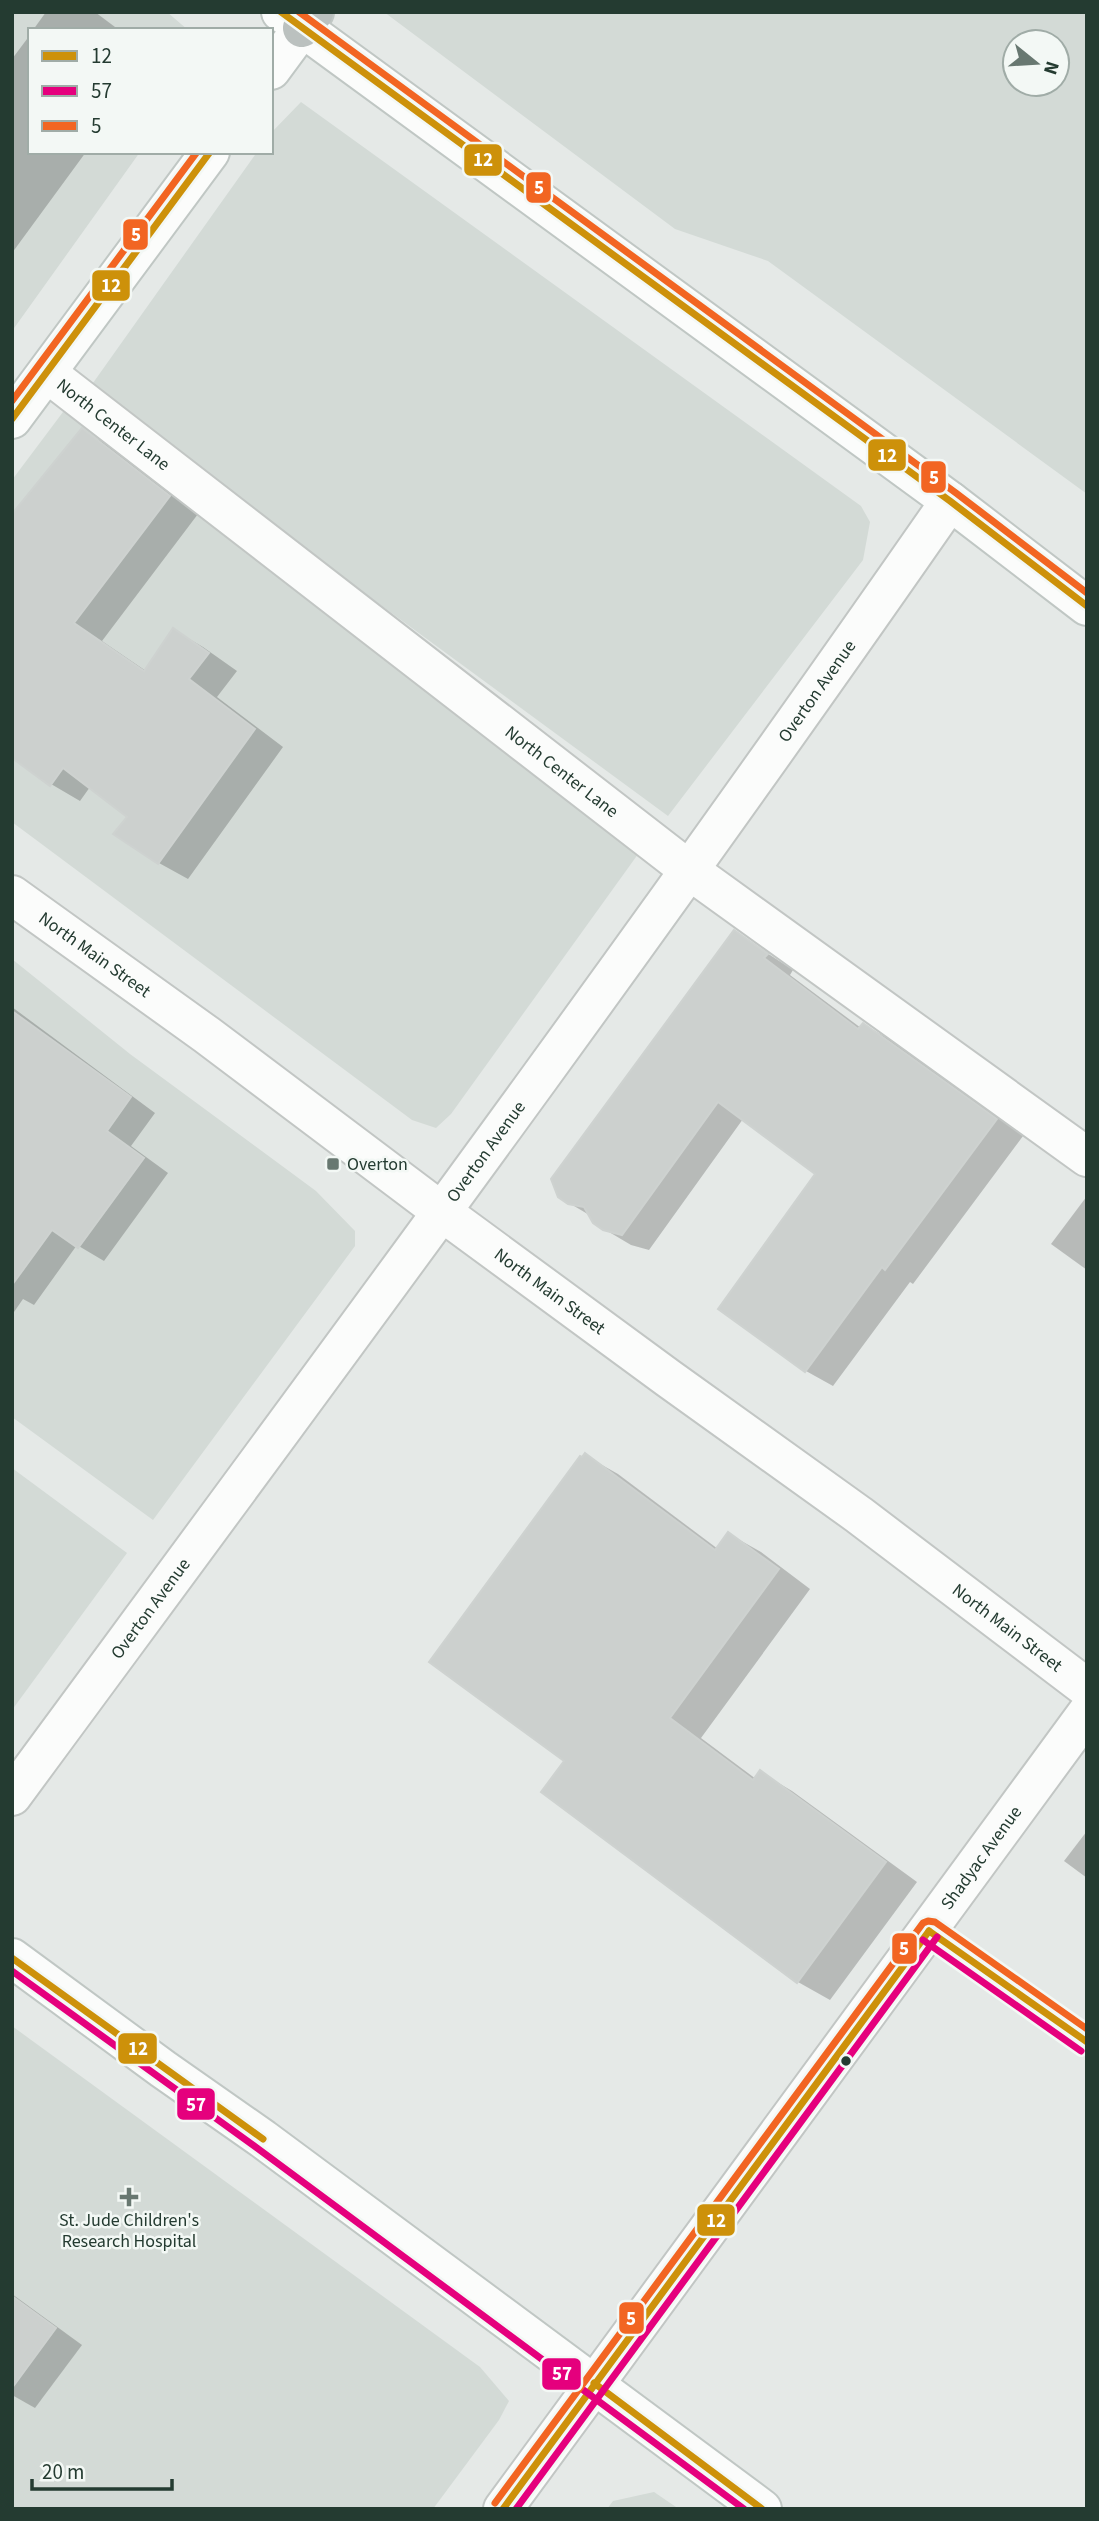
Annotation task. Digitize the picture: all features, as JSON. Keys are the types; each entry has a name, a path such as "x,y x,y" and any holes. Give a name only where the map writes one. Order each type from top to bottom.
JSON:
{"street":[{"path":"273,66 299,18 950,501 1087,606"},
{"path":"12,419 209,154"},
{"name":"North Center Lane","path":"47,373 688,870 1087,1157"},
{"name":"Overton Avenue","path":"12,1796 442,1212 778,747 950,501"},
{"name":"North Main Street","path":"12,895 207,1035 763,1448 859,1515 1087,1688"},
{"name":"Shadyac Avenue","path":"503,2509 1087,1713"},
{"path":"12,1958 263,2139 762,2509"}],"shaded area":[{"path":"12,12 167,12 186,28 28,28 28,154 139,154 12,331"},
{"path":"384,12 1087,12 1087,494 768,261 675,229"},
{"path":"301,102 861,506 870,522 863,560 668,816 88,390 256,154 273,154 273,131"},
{"path":"66,408 641,850 451,1114 436,1128 412,1120 12,822 12,480"},
{"path":"12,959 130,1054 316,1191 355,1231 355,1246 153,1520 12,1417"},
{"path":"12,1468 127,1553 12,1710"},
{"name":"St. Jude Children's Research Hospital","path":"12,2026 480,2367 509,2401 499,2420 433,2509 12,2509"},
{"path":"654,2492 679,2509 607,2509 613,2501"}],"building":[{"path":"82,428 170,496 74,623 144,671 173,628 209,653 189,679 255,729 158,864 113,834 127,817 63,768 50,786 12,758 12,514"},
{"path":"734,930 768,954 764,958 858,1029 863,1023 997,1119 885,1270 882,1267 805,1372 718,1309 815,1174 718,1102 622,1235 603,1230 593,1223 584,1207 568,1204 558,1197 551,1179"},
{"path":"12,1011 131,1097 107,1131 144,1158 78,1248 52,1230 12,1285"},
{"path":"585,1453 715,1550 728,1532 779,1569 670,1718 753,1780 760,1770 886,1862 797,1983 541,1792 564,1761 429,1662 580,1456"},
{"path":"12,2296 56,2328 12,2388"}],"transit line":[{"name":"12","path":"281,12 950,501 1087,606"},
{"name":"5","path":"299,12 956,493 1087,593"},
{"name":"5","path":"12,401 196,154"},
{"name":"12","path":"12,419 209,154"},
{"name":"5","path":"495,2503 923,1923 935,1922 1087,2029"},
{"name":"12","path":"929,1931 1087,2042"},
{"name":"12","path":"503,2509 929,1931"},
{"name":"57","path":"516,2509 937,1937"},
{"name":"57","path":"923,1940 1081,2051"},
{"name":"12","path":"12,1958 263,2139"},
{"name":"57","path":"12,1971 257,2148 744,2509"},
{"name":"12","path":"594,2383 762,2509"}],"place":[{"name":"Overton","path":"333,1164"},
{"name":"St. Jude Children's Research Hospital","path":"129,2197"}]}
